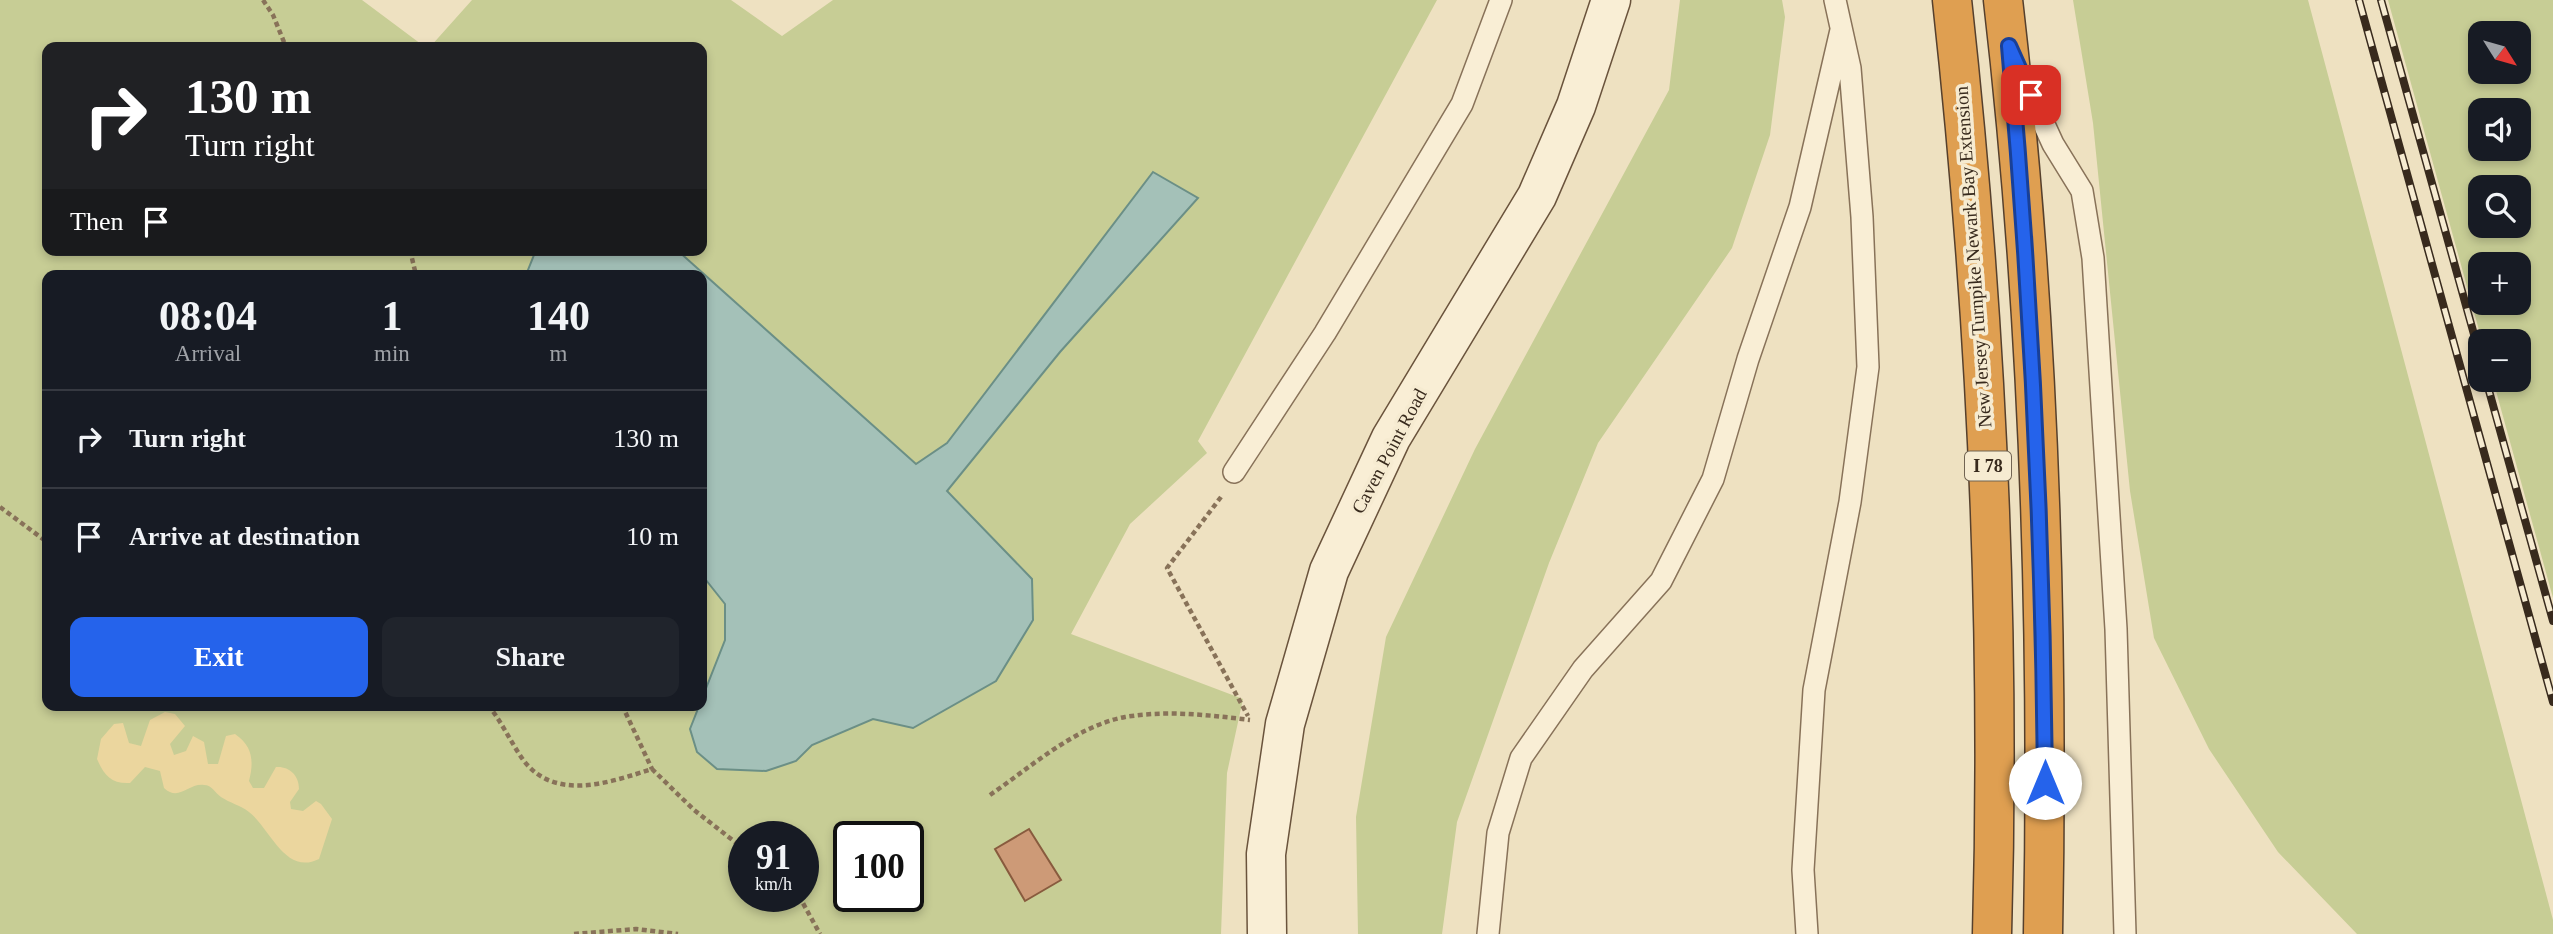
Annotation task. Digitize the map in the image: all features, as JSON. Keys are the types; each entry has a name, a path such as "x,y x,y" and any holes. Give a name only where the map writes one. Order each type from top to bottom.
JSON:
{"highway":[{"name":"New Jersey Turnpike Newark Bay Extension","path":"1952,0 1975,238 1989,490 1994,715 1992,934"},
{"name":"I 78","path":"2003,0 2031,317 2042,538 2045,769 2043,934"}],"street":[{"name":"Caven Point Road","path":"1267,934 1267,722 1329,571 1391,438 1536,195 1576,106 1611,0"}],"lane":[{"path":"1234,472 1325,333 1461,104 1501,0"},
{"path":"1807,934 1803,870 1814,690 1850,502 1868,367 1862,218 1850,68 1835,0"},
{"path":"1489,934 1498,833 1521,758 1583,669 1661,581 1713,479 1748,359 1800,207 1841,30"},
{"path":"2009,46 2053,144 2081,191 2093,258 2116,629 2125,934"}],"path":[{"path":"263,0 273,15 284,42"},
{"path":"1223,496 1167,568 1267,722"},
{"path":"0,508 42,538"},
{"path":"492,711 526,763 549,781 574,786 612,781 652,769"},
{"path":"625,711 652,769 694,810 728,837"},
{"path":"990,795 1079,735 1123,717 1174,713 1267,722"},
{"path":"807,912 819,934 812,934"},
{"path":"574,934 636,929 678,934"}],"green space":[{"path":"0,0 362,0 418,42 42,42 42,256 707,256 707,42 434,42 472,0 731,0 782,36 833,0 1437,0 1198,441 1207,453 1130,524 1071,634 1243,699 1227,773 1221,934 0,934"},
{"path":"1680,0 1782,0 1785,17 1770,135 1732,248 1598,443 1549,563 1457,822 1442,934 1358,934 1356,817 1386,637 1475,449 1669,90"},
{"path":"2073,0 2308,0 2553,920 2553,934 2357,934 2278,852 2209,749 2154,638 2130,491 2093,123"},
{"path":"2388,0 2553,0 2553,598 2496,392 2531,392 2531,329 2479,329 2475,315 2531,315 2531,252 2468,252 2468,290"}],"sand":[{"path":"165,712 175,714 185,726 170,744 174,755 186,751 193,736 204,742 208,764 218,764 226,736 235,734 251,755 249,781 253,788 264,788 276,767 292,772 299,789 290,802 291,809 303,811 316,801 332,819 319,859 307,863 287,856 257,819 207,785 198,785 179,793 169,792 164,788 160,771 145,767 130,783 118,782 109,777 97,759 101,739 114,724 123,723 129,743 141,746 150,720"}],"water":[{"path":"1153,172 1198,198 1060,352 947,491 1032,579 1033,620 996,681 913,728 873,719 812,745 796,761 766,771 717,769 697,752 690,729 697,711 707,711 707,686 725,640 725,604 707,581 707,277 916,464 947,443"},
{"path":"534,256 684,256 699,270 528,270"}],"building":[{"path":"1029,829 1061,880 1025,901 995,849"}],"railway":[{"path":"2359,0 2553,702"},
{"path":"2381,0 2472,329"},
{"path":"2489,392 2553,621"}],"route":[{"path":"2031,95 2009,46 2036,400 2044,618 2045,783"}]}
